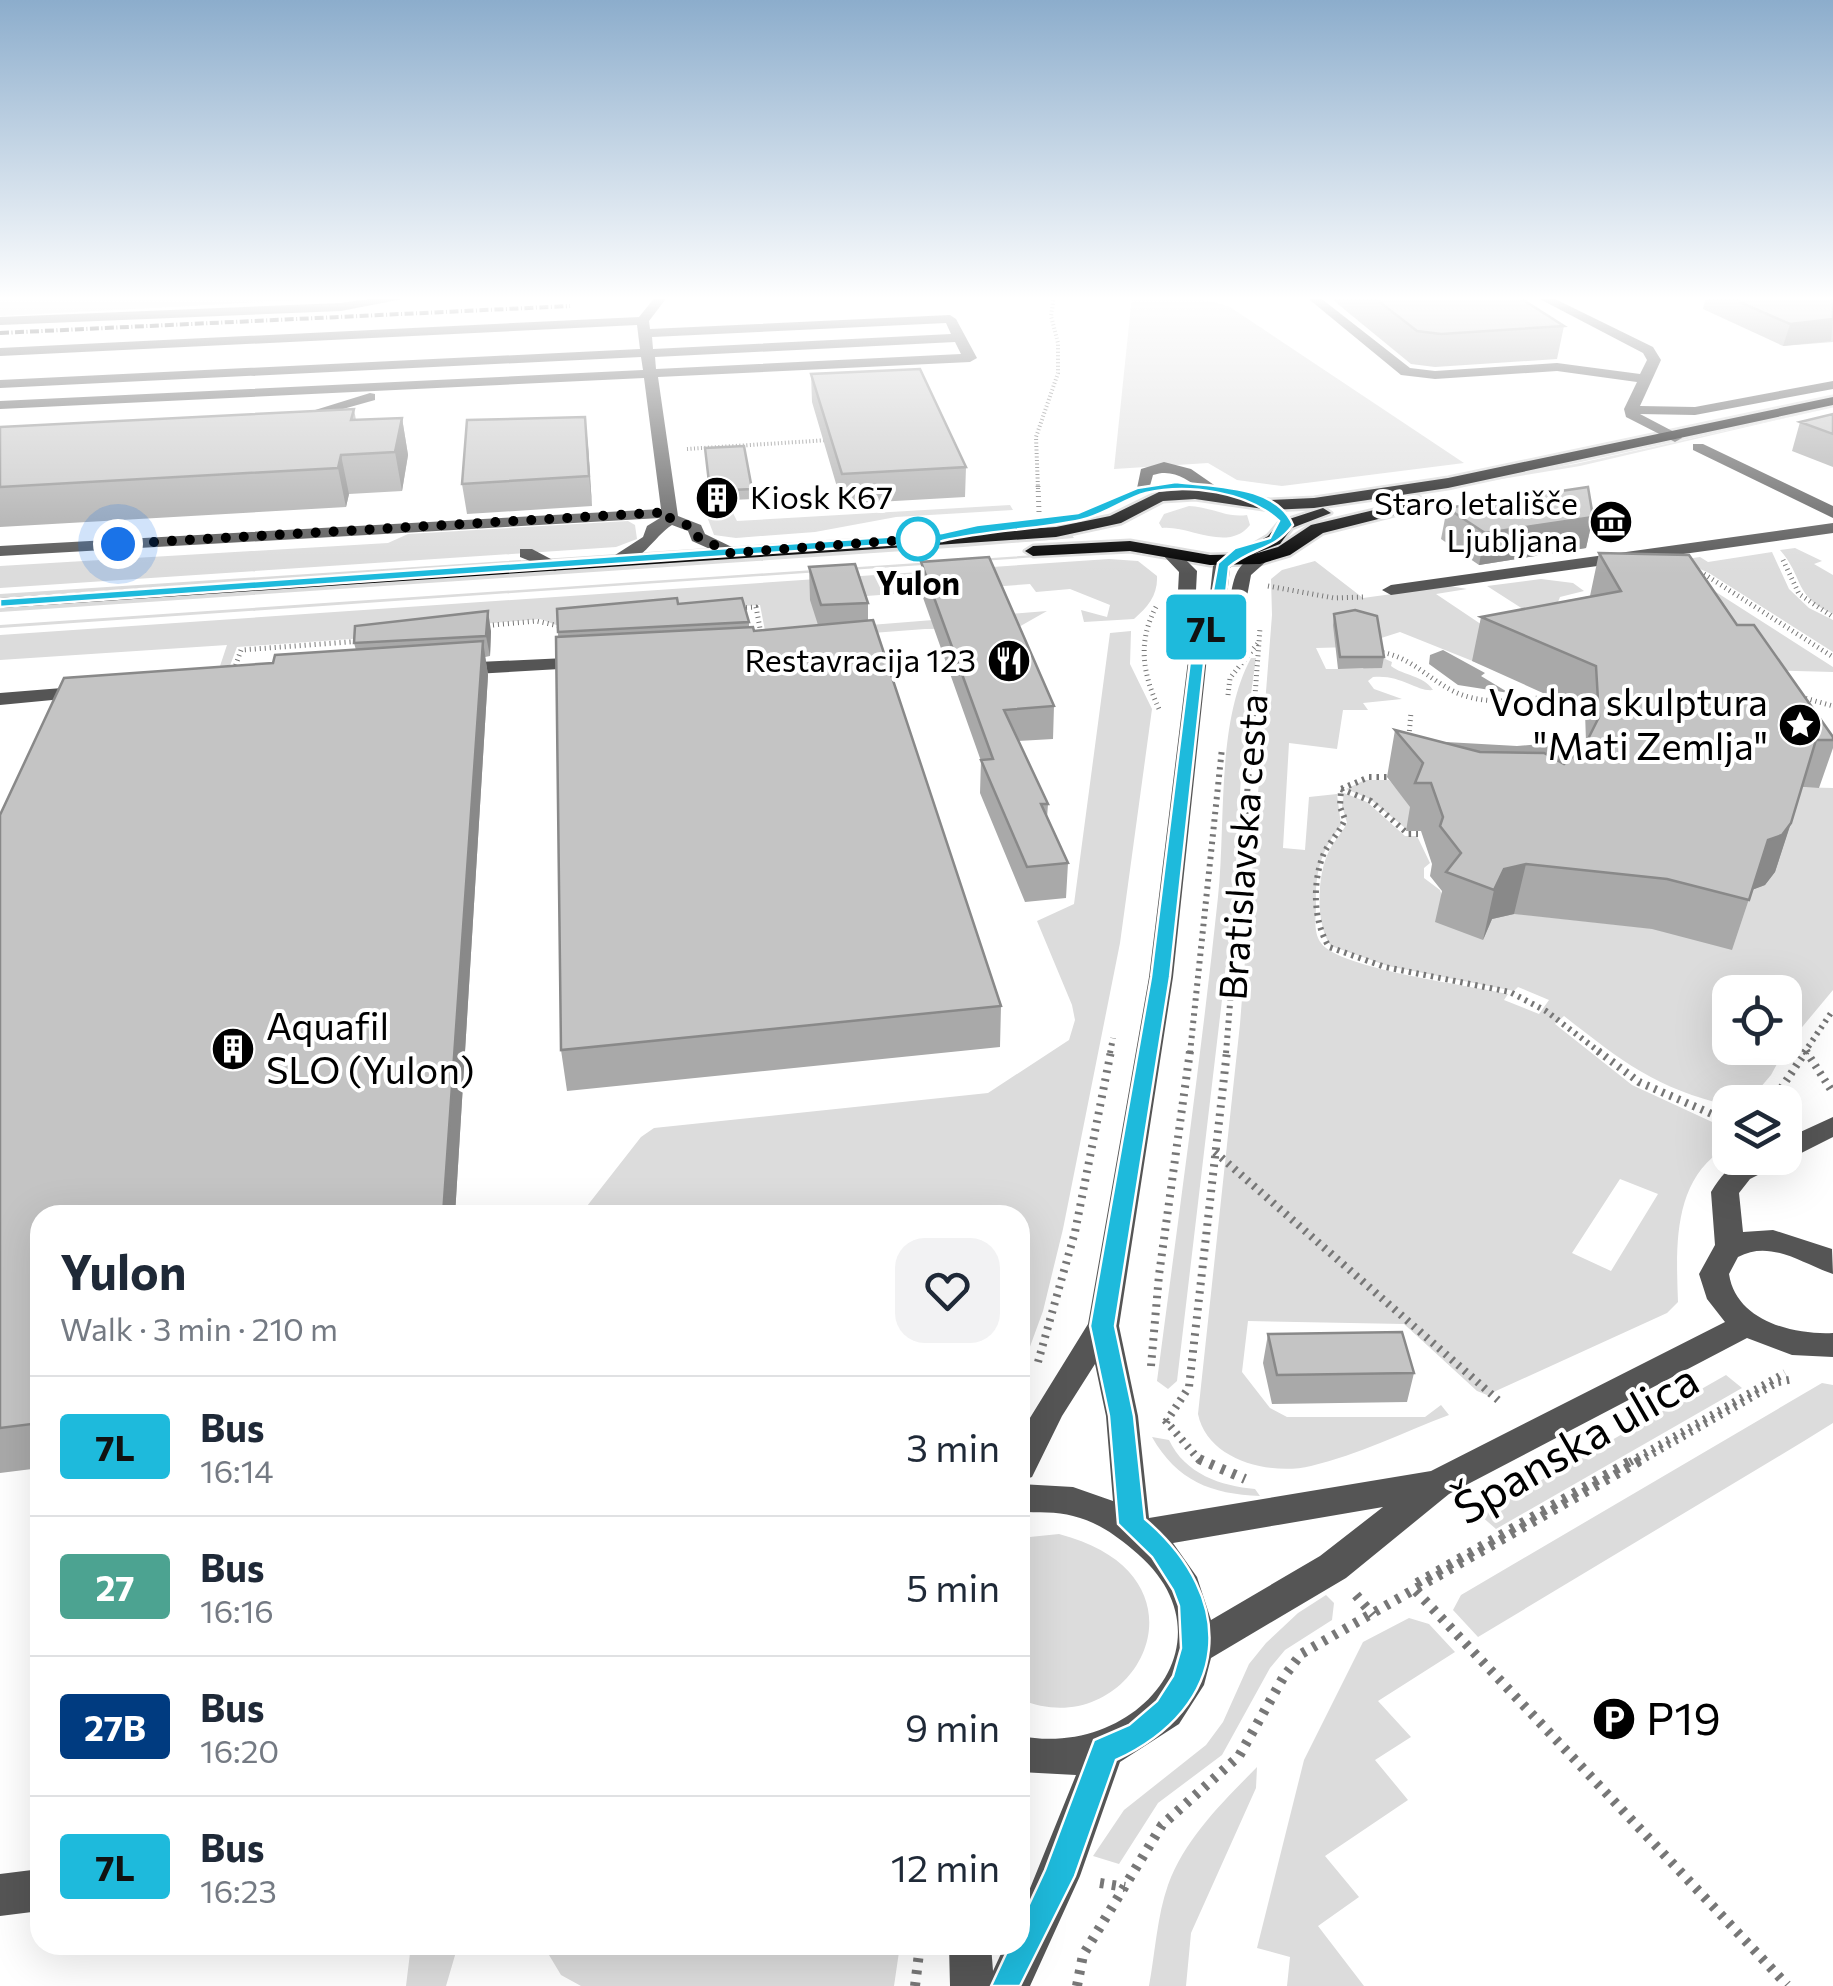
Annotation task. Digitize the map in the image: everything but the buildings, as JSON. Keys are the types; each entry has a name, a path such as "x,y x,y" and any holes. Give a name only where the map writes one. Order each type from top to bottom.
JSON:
{"main road":[{"path":"942,537 977,528 1081,516 1142,490 1270,505 1314,503 1675,438 1833,401"},
{"path":"1125,516 1142,543 1169,553 1233,556 1274,540 1286,525 1328,512 1416,501 1698,447 1833,415"},
{"path":"0,603 942,537 983,539 1056,532 1125,516 1160,492 1210,487 1249,495 1304,496 1506,471"},
{"path":"1249,495 1270,505 1286,525"},
{"path":"0,618 1142,543 1260,559 1284,552 1317,529 1416,501"}],"street":[{"path":"0,405 337,389"},
{"path":"269,426 400,389"},
{"path":"652,389 670,516"},
{"path":"1641,389 1632,410 1635,420 1675,438"},
{"path":"1632,410 1694,411 1818,389"},
{"path":"1698,447 1786,486 1833,512"},
{"path":"1142,490 1146,472 1161,465 1182,468 1210,487"},
{"path":"1160,492 1161,465"},
{"path":"618,561 652,539 653,530 670,516"},
{"path":"0,551 670,516 694,528 698,537 730,553"},
{"path":"1391,590 1833,528"},
{"name":"Bratislavska cesta","path":"1169,553 1188,570 1186,610 1200,636"},
{"path":"526,554 555,566"},
{"name":"Bratislavska cesta","path":"1138,1529 1122,1416 1102,1326 1161,977 1200,636 1216,612 1219,578 1233,556"},
{"path":"1200,636 1237,614 1239,579 1248,566 1260,559"},
{"path":"442,670 616,661"},
{"path":"0,699 115,690"},
{"path":"1802,1142 1833,1126"},
{"path":"1730,1249 1725,1192 1738,1175"},
{"path":"1833,1262 1795,1245 1770,1241 1730,1249 1718,1260 1714,1276 1719,1292 1748,1324 1779,1340 1833,1346"},
{"name":"Španska ulica","path":"1195,1648 1333,1567 1437,1484 1748,1324"},
{"name":"Bratislavska cesta","path":"1030,1446 1102,1326"},
{"name":"Španska ulica","path":"1138,1529 1437,1484"},
{"path":"1030,1498 1070,1499 1138,1529 1161,1549 1185,1585 1193,1606 1195,1648 1186,1680 1168,1710 1139,1734 1105,1750 1054,1758 1030,1755"},
{"path":"1030,1939 1059,1876 1105,1750"},
{"path":"0,1896 30,1892"},
{"path":"970,1955 972,1986"},
{"path":"1008,1986 1022,1955"}],"path":[{"path":"1039,513 1036,437 1053,389"},
{"path":"661,451 832,440"},
{"path":"1754,539 1783,559 1799,594 1833,618"},
{"path":"1660,554 1706,575 1833,657"},
{"path":"1262,585 1356,599 1391,590"},
{"path":"1159,720 1160,711 1143,673 1148,622 1165,591"},
{"path":"734,608 756,607 763,643"},
{"path":"482,626 536,622 556,628 572,626"},
{"path":"230,680 241,650 371,640"},
{"name":"Bratislavska cesta","path":"1166,1422 1189,1387 1230,1022 1259,642 1230,678 1228,698"},
{"path":"1377,652 1394,652 1456,693 1502,703 1538,698"},
{"path":"1785,700 1800,696 1833,706"},
{"path":"1408,745 1411,712"},
{"name":"Bratislavska cesta","path":"1149,1382 1159,1276 1200,988 1224,736"},
{"path":"1341,790 1369,777 1405,778"},
{"path":"1341,790 1371,801 1408,834 1418,834"},
{"path":"1341,790 1344,820 1323,855 1318,887 1320,926 1329,948 1386,968 1510,992 1546,1011 1640,1082 1712,1114"},
{"path":"1783,1085 1833,1010"},
{"path":"1034,1376 1075,1232 1116,1024"},
{"path":"1806,1051 1833,1092"},
{"path":"1215,1152 1498,1400"},
{"name":"Španska ulica","path":"1077,1986 1083,1955 1174,1810 1237,1759 1292,1663 1301,1654 1778,1382 1806,1375"},
{"path":"1160,1408 1166,1422 1202,1462 1252,1479"},
{"path":"1416,1587 1787,1986"},
{"path":"914,1986 919,1955"}],"shaded area":[{"path":"1122,389 1353,389 1464,463 1282,486 1237,480 1208,463 1114,469"},
{"path":"1833,407 1580,466 1333,504 1575,464"},
{"path":"1010,505 1013,510 896,517 815,532 736,538 714,535 706,514 732,511 737,521"},
{"path":"1189,506 1247,515 1250,525 1231,537 1162,528 1159,523 1164,514"},
{"path":"628,521 635,525 637,539 616,547 0,588 0,566 388,543 408,534"},
{"path":"1072,535 1074,538 963,547 0,612 0,609"},
{"path":"1795,548 1822,561 1814,564 1833,575 1833,614 1805,593 1780,550"},
{"path":"1772,552 1789,589 1809,608 1833,620 1833,652 1709,573 1680,560 1700,557 1708,562"},
{"path":"1082,554 0,628 0,625"},
{"path":"1109,559 1138,561 1157,576 1151,600 1134,619 1084,622 1081,610 1107,617 1110,605 1070,589 1036,592 1030,584 811,600 820,629 1047,611 1017,628 925,629 767,641 760,605 652,611 559,626 540,619 425,629 408,635 237,647 228,671 218,672 227,645 0,660 0,635"},
{"path":"1315,561 1363,598 1450,586 1467,589 1436,594 1521,651 1480,664 1400,632 1353,647 1316,648 1326,669 1363,669 1372,653 1424,681 1433,690 1392,678 1373,677 1368,681 1374,689 1402,699 1363,703 1368,710 1343,710 1337,749 1289,743 1283,848 1305,850 1309,797 1337,794 1341,825 1318,872 1316,930 1321,943 1353,961 1508,994 1504,1000 1539,1014 1549,1000 1518,987 1514,991 1388,966 1331,946 1322,926 1320,886 1329,851 1347,823 1342,806 1344,793 1367,802 1405,836 1417,836 1430,863 1424,868 1424,878 1440,890 1446,906 1666,930 1766,884 1793,787 1833,788 1833,990 1802,1027 1802,975 1712,975 1712,1065 1776,1065 1762,1085 1712,1085 1712,1101 1704,1099 1641,1072 1564,1016 1555,1024 1632,1085 1712,1122 1712,1159 1693,1182 1680,1220 1678,1302 1667,1313 1487,1395 1477,1391 1404,1324 1248,1321 1242,1372 1270,1408 1287,1417 1425,1417 1441,1405 1449,1415 1346,1456 1295,1469 1260,1466 1227,1453 1204,1430 1198,1414 1240,1024 1272,615 1271,579 1282,570","holes":["1620,1179 1658,1194 1611,1271 1572,1253"]},
{"path":"521,562 0,597 0,594"},
{"path":"1541,579 1573,583 1584,591 1560,597 1558,602 1573,641 1487,586"},
{"path":"1705,585 1833,667 1833,672 1724,669"},
{"path":"1131,631 1130,664 1152,709 1120,943 1063,1229 1030,1347 1030,1205 588,1205 641,1137 654,1128 988,1093 1069,1040 1075,1020 1072,1005 1037,921 1074,904 1110,633"},
{"path":"1443,650 1485,673 1481,676 1509,693 1458,685 1429,664 1430,655"},
{"path":"1251,658 1256,658 1242,759 1234,898 1177,1381 1168,1389 1157,1381 1211,957 1227,743 1232,712"},
{"path":"1446,742 1517,746 1563,742 1571,761 1565,762 1574,768 1444,751"},
{"path":"1365,780 1389,780 1410,805 1411,833 1370,799 1346,789"},
{"path":"1726,1375 1742,1388 1496,1529 1480,1515"},
{"path":"1822,1383 1833,1385 1833,1423 1804,1441 1478,1637 1453,1610 1461,1595"},
{"path":"1152,1437 1169,1440 1194,1470 1229,1485 1255,1489 1260,1496 1226,1492 1197,1482 1173,1464"},
{"path":"1059,1534 1110,1555 1139,1585 1149,1618 1144,1651 1125,1680 1097,1700 1061,1708 1030,1701 1030,1537"},
{"path":"1326,1595 1334,1603 1332,1620 1285,1650 1270,1668 1222,1755 1158,1803 1119,1864 1093,1856 1124,1810 1206,1745 1223,1722 1249,1664 1266,1643 1298,1613"},
{"path":"1409,1618 1429,1624 1455,1652 1378,1701 1411,1737 1375,1760 1408,1800 1325,1856 1359,1897 1318,1926 1364,1986 1287,1986 1290,1957 1257,1948 1304,1760 1363,1642"},
{"path":"1257,1767 1256,1788 1191,1933 1186,1986 1149,1986 1161,1909 1176,1868 1206,1822"},
{"path":"410,1955 455,1955 446,1986 406,1986"},
{"path":"549,1955 899,1955 894,1986 581,1986 561,1975"}],"bus line":[{"name":"7L","path":"0,603 942,537 977,528 1096,513 1142,490 1176,486 1220,488 1249,495 1270,505 1285,520 1282,533 1274,540 1240,551 1222,566 1216,612 1200,636 1161,977 1102,1326 1122,1416 1132,1524 1161,1549 1185,1585 1193,1606 1195,1648 1186,1680 1168,1710 1139,1734 1105,1750 1059,1876 1030,1939"},
{"name":"7L","path":"1008,1986 1022,1955"}],"place":[{"name":"Kiosk K67","path":"717,498"},
{"name":"Staro letališče Ljubljana","path":"1611,522"},
{"name":"Yulon","path":"918,539"},
{"name":"Restavracija 123","path":"1009,661"},
{"name":"Vodna skulptura \"Mati Zemlja\"","path":"1800,725"},
{"name":"Aquafil SLO (Yulon)","path":"233,1049"},
{"name":"P19","path":"1614,1719"}],"route":[{"path":"118,544 669,512 670,518 694,528 698,537 730,553 918,539"}]}
